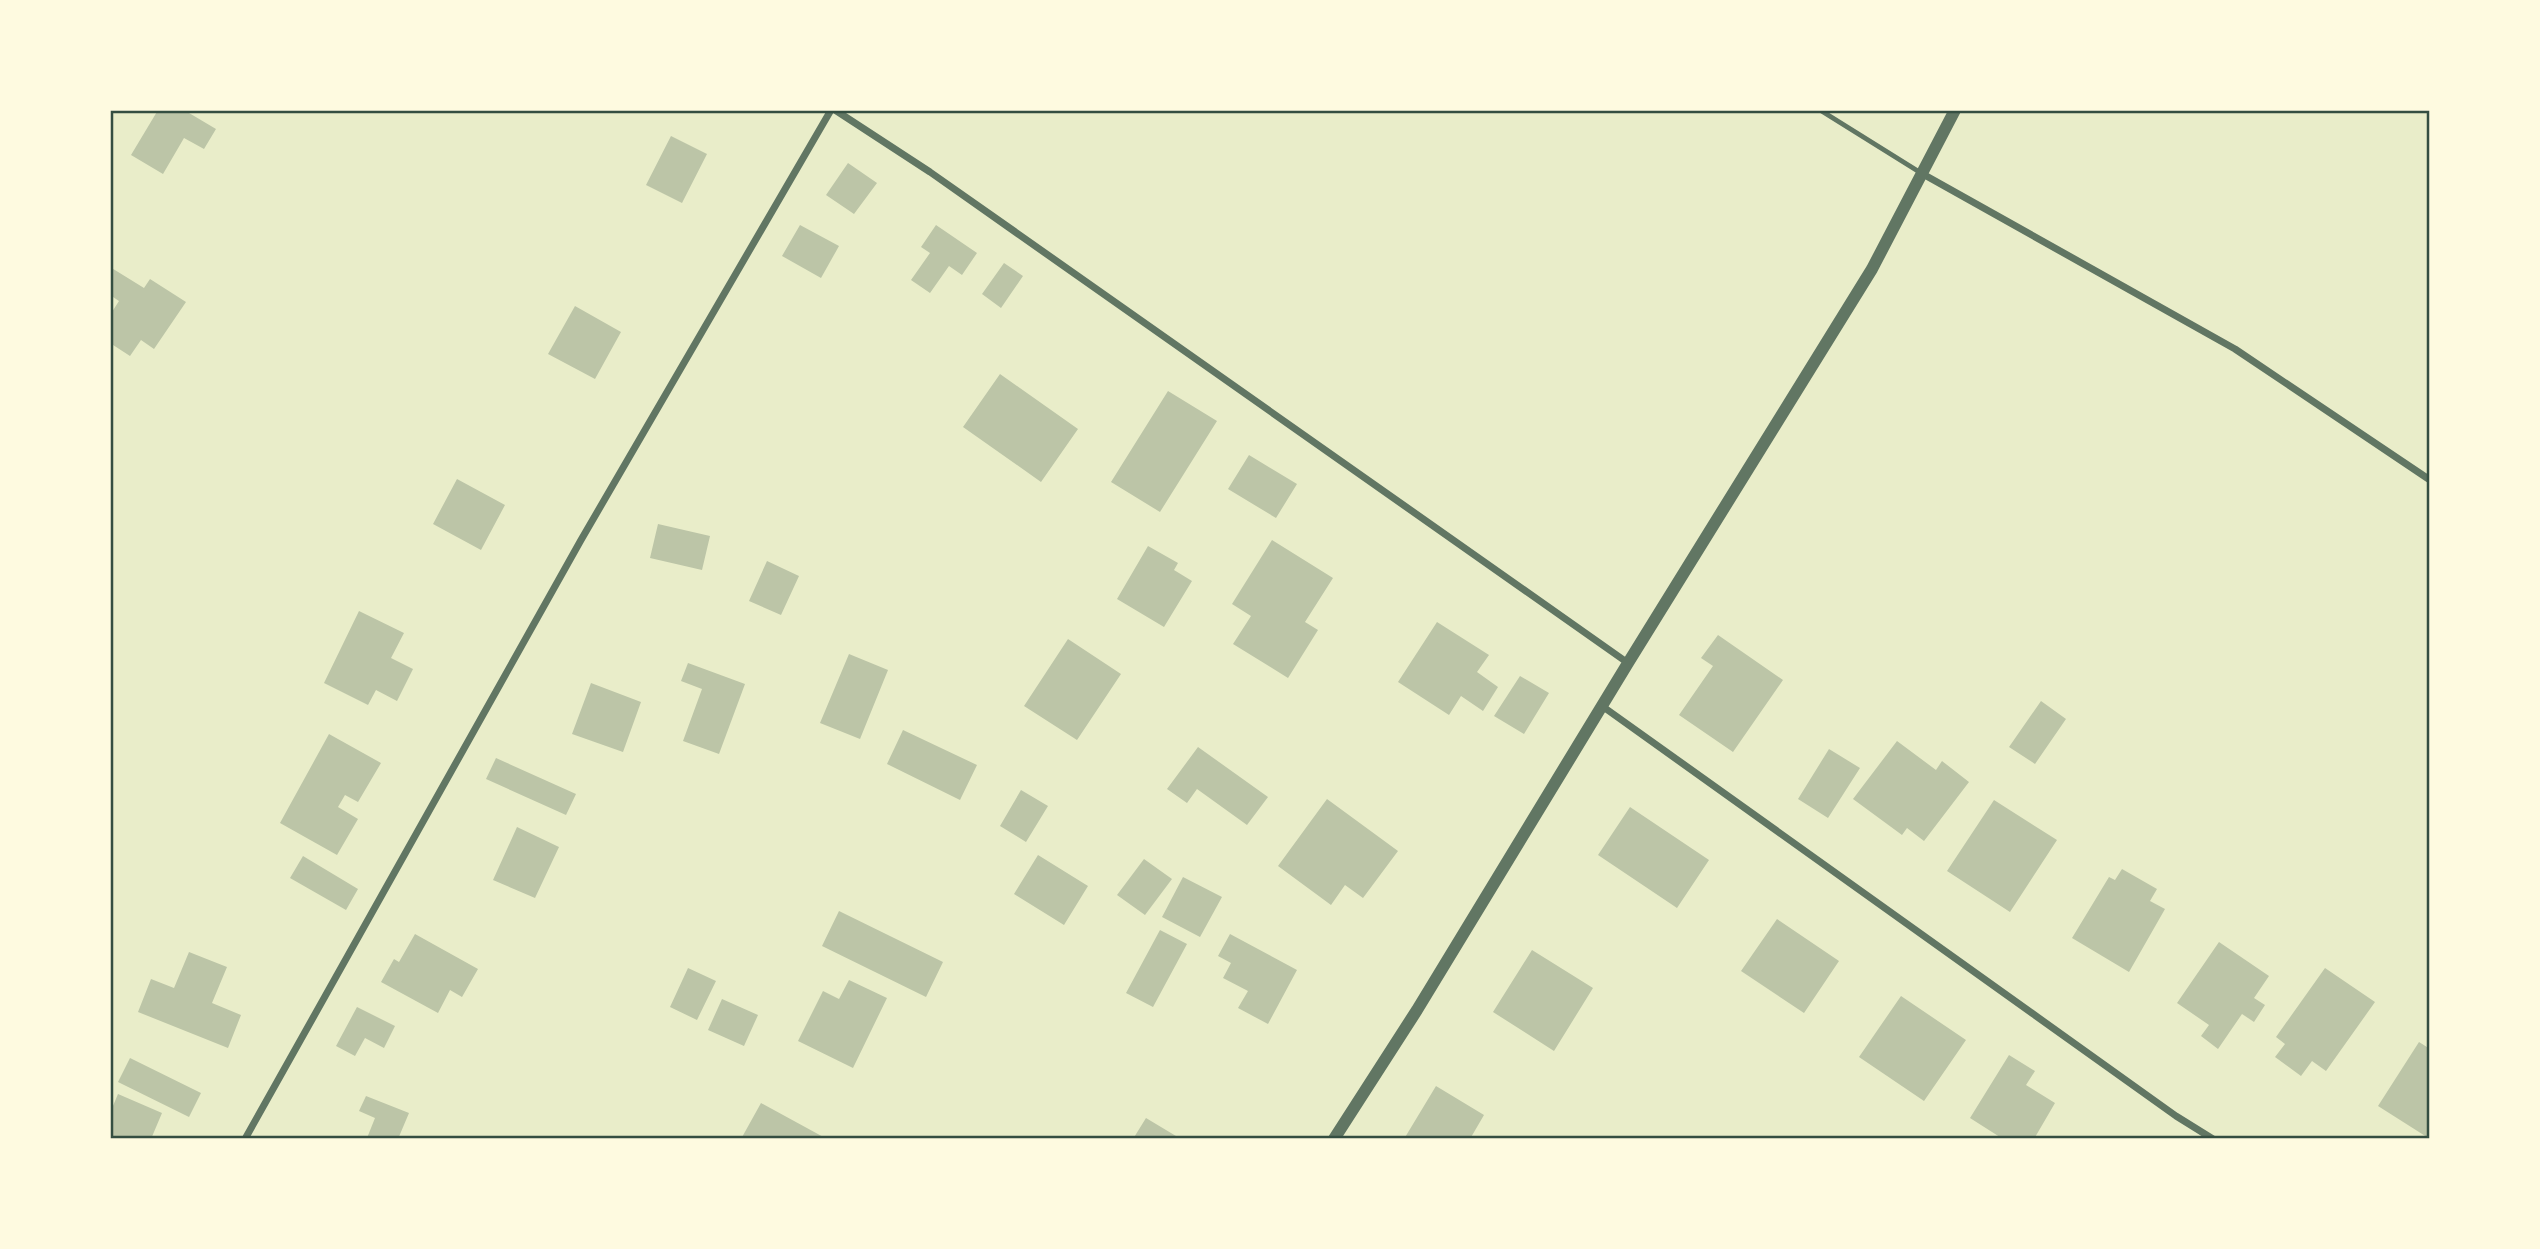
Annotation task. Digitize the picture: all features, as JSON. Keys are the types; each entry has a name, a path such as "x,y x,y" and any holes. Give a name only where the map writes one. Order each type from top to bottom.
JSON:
{"street":[{"path":"245,1139 574,552 833,110 930,172 1628,663"},
{"path":"1334,1139 1417,1010 1872,269 1955,110"},
{"path":"1921,173 2235,349 2430,480"},
{"path":"1602,706 2154,1100 2213,1139"}],"lane":[{"path":"1820,110 1921,173"}],"building":[{"path":"158,110 184,110 216,129 204,149 184,138 163,174 131,155"},
{"path":"671,136 707,154 682,203 646,185"},
{"path":"848,163 877,183 854,214 826,195"},
{"path":"800,225 839,246 821,278 782,256"},
{"path":"936,225 977,253 962,275 949,266 930,293 911,280 930,253 921,247"},
{"path":"1004,263 1023,276 1001,308 982,294"},
{"path":"110,267 144,288 150,279 186,302 154,349 141,340 130,356 110,343 110,315 119,301 110,295"},
{"path":"575,306 621,332 595,379 548,354"},
{"path":"1000,374 1078,429 1041,482 963,427"},
{"path":"1168,391 1217,421 1160,512 1111,482"},
{"path":"1249,455 1297,484 1276,518 1228,489"},
{"path":"457,479 505,505 481,550 433,524"},
{"path":"658,524 710,536 702,570 650,558"},
{"path":"1272,540 1333,578 1305,622 1318,630 1288,678 1233,644 1251,616 1232,604"},
{"path":"1148,546 1178,563 1174,570 1192,581 1164,627 1117,599"},
{"path":"767,561 799,576 781,615 749,601"},
{"path":"359,611 404,633 391,658 413,669 397,701 376,690 368,705 324,683"},
{"path":"1437,622 1489,655 1477,672 1498,687 1483,711 1461,696 1449,715 1398,682"},
{"path":"1718,635 1783,680 1733,752 1679,715 1713,666 1701,658"},
{"path":"1068,639 1121,674 1077,740 1024,706"},
{"path":"849,654 888,670 860,739 820,723"},
{"path":"688,663 745,684 719,754 683,741 702,689 681,681"},
{"path":"1520,676 1549,693 1524,734 1494,716"},
{"path":"591,683 641,702 623,752 572,734"},
{"path":"2041,701 2066,719 2035,764 2009,747"},
{"path":"903,730 977,765 960,800 887,764"},
{"path":"329,734 381,763 358,802 345,795 338,807 358,819 337,855 280,823"},
{"path":"1897,741 1936,770 1942,761 1969,782 1924,841 1907,828 1902,835 1853,799"},
{"path":"1198,747 1268,797 1247,825 1197,789 1187,803 1167,789"},
{"path":"1829,749 1860,768 1828,818 1798,799"},
{"path":"496,758 576,794 566,815 486,779"},
{"path":"1021,790 1048,806 1026,842 1000,826"},
{"path":"1327,799 1398,851 1363,898 1345,885 1331,905 1278,866"},
{"path":"1994,800 2057,840 2010,912 1947,871"},
{"path":"1630,807 1709,860 1677,908 1598,855"},
{"path":"517,827 559,847 535,898 493,880"},
{"path":"1038,855 1088,886 1064,925 1014,894"},
{"path":"303,856 358,889 346,910 290,878"},
{"path":"1144,859 1172,879 1145,915 1117,895"},
{"path":"2122,869 2157,889 2150,901 2165,909 2129,972 2072,938 2109,877 2115,880"},
{"path":"1183,877 1222,897 1200,937 1162,917"},
{"path":"839,911 943,962 926,997 822,946"},
{"path":"1777,919 1839,961 1804,1013 1741,971"},
{"path":"1160,930 1187,944 1153,1007 1126,993"},
{"path":"415,934 478,969 462,997 450,990 438,1013 381,982 394,959 399,962"},
{"path":"1230,934 1297,970 1268,1024 1238,1008 1248,991 1223,978 1231,963 1218,956"},
{"path":"2219,942 2269,976 2254,998 2265,1005 2254,1022 2242,1014 2218,1049 2201,1036 2209,1025 2177,1003"},
{"path":"1532,950 1593,988 1554,1051 1493,1012"},
{"path":"189,952 227,967 212,1003 241,1015 228,1048 138,1012 151,979 174,988"},
{"path":"688,968 716,981 697,1020 670,1007"},
{"path":"2325,968 2375,1002 2326,1071 2312,1061 2301,1076 2275,1057 2285,1044 2276,1037"},
{"path":"849,980 887,998 853,1068 798,1041 823,991 839,999"},
{"path":"1901,996 1966,1040 1924,1101 1859,1057"},
{"path":"722,999 758,1015 744,1046 708,1030"},
{"path":"357,1007 395,1026 384,1048 365,1038 355,1056 336,1046"},
{"path":"2419,1042 2430,1049 2430,1139 2378,1106"},
{"path":"2009,1055 2035,1071 2026,1085 2055,1103 2034,1139 2003,1139 1970,1118"},
{"path":"130,1058 201,1093 189,1117 118,1082"},
{"path":"1436,1086 1484,1115 1470,1139 1404,1139"},
{"path":"118,1094 162,1113 151,1139 110,1139 110,1113"},
{"path":"366,1096 409,1113 398,1139 367,1138 375,1118 359,1111"},
{"path":"761,1103 827,1139 741,1139"},
{"path":"1146,1118 1181,1139 1133,1139"}]}
